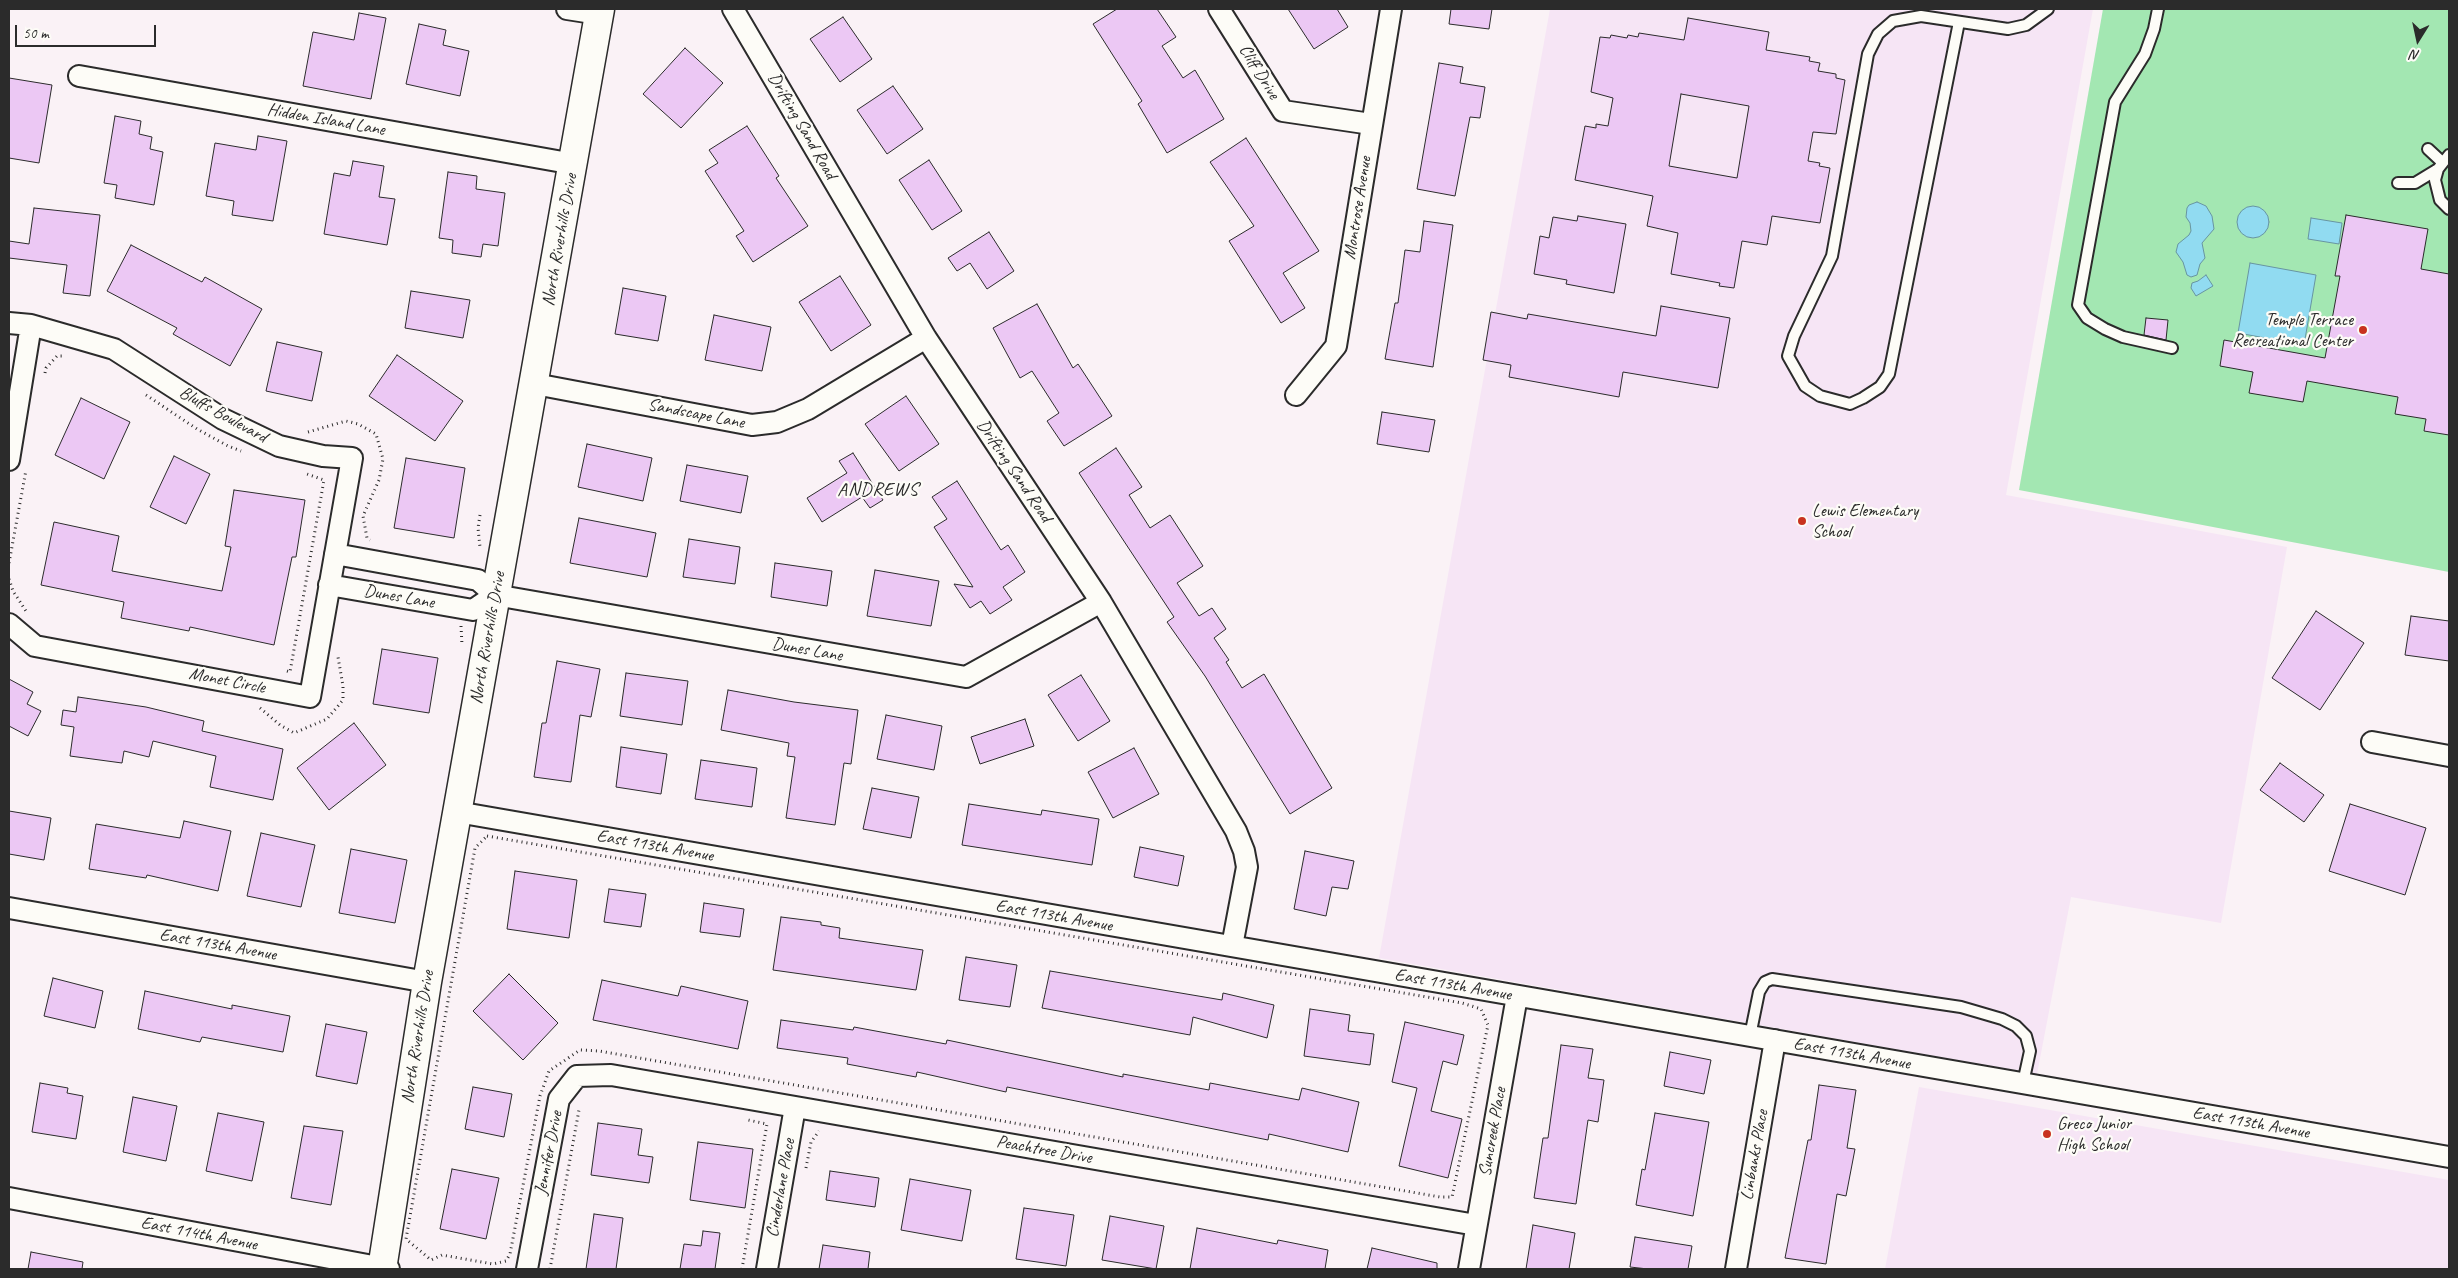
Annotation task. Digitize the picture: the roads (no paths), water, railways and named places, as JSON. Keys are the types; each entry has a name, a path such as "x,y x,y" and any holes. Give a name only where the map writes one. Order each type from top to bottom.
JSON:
{"street":[{"path":"567,9 600,12"},
{"name":"Drifting Sand Road","path":"732,9 926,338 1101,602 1236,831 1244,852 1247,867 1232,946"},
{"name":"Cliff Drive","path":"1219,9 1283,111 1371,124"},
{"name":"Montrose Avenue","path":"1296,395 1336,346 1391,9"},
{"name":"North Riverhills Drive","path":"385,1269 427,982 600,12"},
{"name":"Hidden Island Lane","path":"79,76 574,164"},
{"name":"Bluffs Boulevard","path":"9,322 31,325 114,349 223,419 279,446 323,456 352,458 335,554"},
{"path":"18,463 31,325"},
{"name":"Sandscape Lane","path":"535,384 752,425 778,422 808,409 926,338"},
{"name":"Monet Circle","path":"9,624 35,646 310,697 335,554"},
{"name":"Dunes Lane","path":"335,554 478,580 495,595 966,677 1101,602"},
{"name":"Dunes Lane","path":"329,585 473,610 495,595"},
{"path":"2372,742 2449,756"},
{"name":"East 113th Avenue","path":"457,812 2449,1157"},
{"name":"East 113th Avenue","path":"9,908 427,982"},
{"name":"Suncreek Place","path":"1469,1269 1517,996"},
{"name":"Linbanks Place","path":"1736,1269 1774,1040"},
{"name":"Peachtree Drive","path":"611,1074 1476,1225"},
{"name":"Jennifer Drive","path":"526,1269 559,1099 577,1076 611,1074"},
{"name":"Cinderlane Place","path":"767,1269 795,1107"},
{"name":"East 114th Avenue","path":"9,1198 385,1269"}],"lane":[{"path":"1958,22 1889,374 1880,387 1850,404 1820,396 1805,386 1788,356 1794,336 1832,256 1868,54 1878,34 1893,21 1921,16 2008,29 2026,25 2048,9"},
{"path":"2158,9 2145,54 2115,102 2078,305 2088,318 2105,329 2123,337 2172,348"},
{"path":"2428,148 2443,162"},
{"path":"2398,183 2415,183 2443,162"},
{"path":"2443,162 2436,189 2440,200 2449,209"},
{"path":"1750,1036 1759,992 1765,982 1772,979 1961,1007 2002,1019 2016,1026 2026,1036 2030,1051 2023,1083"}],"water":[{"path":"2197,202 2206,206 2212,216 2214,229 2202,243 2205,258 2200,264 2197,275 2191,277 2187,275 2183,262 2176,252 2178,244 2191,231 2190,223 2186,217 2187,208 2189,205"},
{"path":"2253,206 2259,207 2264,211 2268,216 2268,228 2264,233 2259,237 2253,238 2247,237 2242,233 2238,228 2237,222 2238,216 2242,211 2247,207"},
{"path":"2311,218 2342,223 2339,244 2308,239"},
{"path":"2250,263 2316,275 2304,345 2238,333"},
{"path":"2206,275 2213,286 2196,296 2191,288 2192,283"}],"place":[{"name":"Temple Terrace Recreational Center","path":"2363,330"},
{"name":"Lewis Elementary School","path":"1802,521"},
{"name":"Greco Junior High School","path":"2047,1134"}],"district":[{"name":"ANDREWS","path":"878,490"}]}
